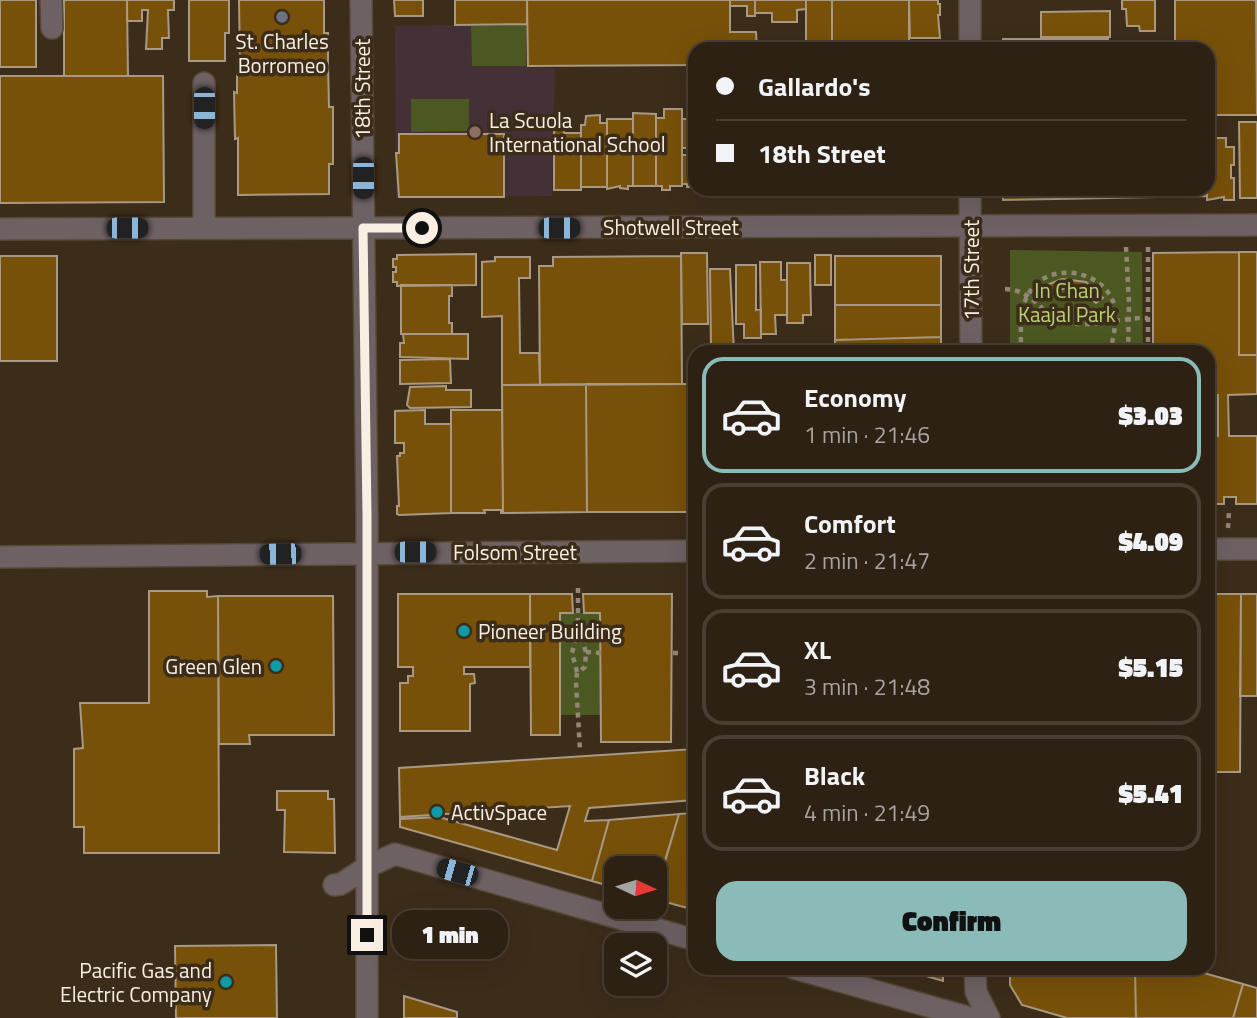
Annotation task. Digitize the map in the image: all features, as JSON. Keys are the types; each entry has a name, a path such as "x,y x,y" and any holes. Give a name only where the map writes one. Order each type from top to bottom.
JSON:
{"street":[{"path":"51,0 52,28"},
{"name":"18th Street","path":"361,0 367,1018"},
{"path":"970,0 970,42"},
{"path":"204,83 204,228"},
{"name":"17th Street","path":"970,196 971,345"},
{"name":"Shotwell Street","path":"0,229 1257,225"},
{"path":"1215,549 1257,549"},
{"name":"Folsom Street","path":"0,557 688,551"},
{"path":"334,886 395,854 688,938"},
{"path":"818,975 971,1018"},
{"path":"975,975 976,992 989,1018"}],"path":[{"path":"1126,247 1128,345"},
{"path":"1148,247 1149,345"},
{"path":"1021,345 1023,312 1028,294 1037,284 1055,275 1074,273 1086,275 1107,291 1115,309 1111,345"},
{"path":"1005,289 1028,294 1044,311 1067,322 1088,324 1129,317 1148,317"},
{"path":"578,588 578,629 572,653 577,673 580,750"},
{"path":"577,673 585,667 586,652 578,629"},
{"path":"586,652 601,653"},
{"path":"673,653 682,653"}],"shaded area":[{"name":"La Scuola International School","path":"527,24 528,68 555,68 552,196 396,198 395,26"}],"green space":[{"path":"526,25 526,66 472,66 471,26"},
{"path":"411,99 469,99 469,131 411,132"},
{"name":"In Chan Kaajal Park","path":"1010,250 1142,252 1143,345 1010,345"},
{"path":"560,613 600,613 601,715 560,715"}],"building":[{"path":"0,0 36,0 36,67 0,67"},
{"path":"64,0 127,0 128,76 64,76"},
{"path":"127,0 174,0 174,10 168,10 169,38 162,38 162,49 146,49 148,10 142,10 142,21 127,21"},
{"path":"189,0 229,0 229,33 225,33 225,61 189,61"},
{"name":"St. Charles Borromeo","path":"239,0 324,0 328,63 240,64"},
{"path":"394,0 423,0 423,16 395,16"},
{"path":"455,0 527,0 527,24 455,25"},
{"path":"527,0 730,0 730,32 756,32 757,42 688,42 688,65 528,66"},
{"path":"730,0 755,0 755,16 747,16 747,6 730,6"},
{"path":"755,0 806,0 806,9 797,10 797,22 772,22 772,13 755,13"},
{"path":"806,0 832,0 832,42 806,42"},
{"path":"832,0 909,0 909,41 832,41"},
{"path":"909,0 938,0 940,38 910,38"},
{"path":"1122,0 1155,0 1155,31 1140,31 1139,26 1127,26 1126,9 1122,9"},
{"path":"1175,0 1256,0 1257,115 1215,115 1215,42 1175,42"},
{"path":"1110,11 1110,37 1041,37 1041,12"},
{"path":"1003,39 1108,39 1108,42 1003,42"},
{"path":"832,41 936,41 936,42"},
{"path":"328,63 329,107 333,107 333,164 329,164 329,194 238,195 238,138 235,139 234,92 237,93 237,64"},
{"path":"0,76 163,76 164,202 0,203"},
{"path":"664,109 682,109 682,186 670,186 670,190 662,190 662,186 656,186 656,118 664,118"},
{"path":"688,110 688,148 682,148 682,119 687,119"},
{"path":"633,113 656,114 656,186 633,186"},
{"path":"600,115 600,123 607,123 607,187 581,187 581,125 585,125 586,116"},
{"path":"554,119 564,119 564,133 581,133 581,190 554,190"},
{"path":"607,119 633,119 633,186 628,186 628,189 620,186 607,189"},
{"path":"1239,122 1257,122 1257,198 1240,198"},
{"path":"399,134 504,134 504,197 399,197 396,153 399,153"},
{"path":"1216,138 1226,138 1226,147 1234,147 1231,178 1234,178 1234,200 1224,200 1224,197 1207,200 1207,196 1215,196"},
{"path":"682,155 688,155 688,187 687,184 682,184"},
{"path":"1003,196 1108,196 1108,198 1003,200"},
{"path":"1108,196 1207,196 1108,198"},
{"path":"1239,252 1257,252 1257,355 1239,355"},
{"path":"1239,252 1239,355 1257,355 1257,394 1228,395 1229,436 1257,436 1257,504 1236,504 1236,497 1224,497 1224,504 1215,504 1218,395 1215,395 1215,345 1153,345 1153,253"},
{"path":"681,253 707,253 708,324 682,324"},
{"path":"476,254 476,285 397,286 397,282 393,282 396,267 393,267 393,259 397,259 397,255"},
{"path":"815,255 831,255 831,285 815,285"},
{"path":"0,256 57,256 57,361 0,361"},
{"path":"681,256 682,384 540,385 539,266 553,266 553,257"},
{"path":"835,256 941,256 941,305 835,305"},
{"path":"495,257 530,257 530,278 519,278 520,353 539,353 540,385 502,385 502,316 482,317 482,262 495,261"},
{"path":"760,262 781,262 781,280 787,280 787,315 775,315 776,334 761,334"},
{"path":"787,263 810,263 811,315 803,315 803,323 787,323"},
{"path":"736,265 756,265 756,310 761,309 761,338 744,338 744,324 736,324"},
{"path":"710,269 730,269 734,345 711,345"},
{"path":"1062,279 1086,282 1103,298 1096,303 1082,290 1070,287 1052,292 1047,285"},
{"path":"401,285 452,285 452,296 449,296 449,323 452,323 452,334 401,334"},
{"path":"835,305 941,305 941,337 835,340"},
{"path":"403,334 468,334 468,359 400,357 400,343 404,343"},
{"path":"941,337 941,345 835,345 835,340"},
{"path":"450,359 451,383 400,384 400,360"},
{"path":"586,384 688,384 688,512 587,512"},
{"path":"586,384 587,512 503,513 502,385"},
{"path":"446,386 446,390 471,390 471,407 410,408 407,405 410,387"},
{"path":"425,410 425,424 451,424 451,513 399,515 397,456 404,453 404,443 395,443 395,411"},
{"path":"451,410 502,410 503,513 501,510 484,510 485,513 451,513"},
{"path":"149,591 207,591 207,597 218,596 219,853 84,853 84,827 74,827 74,749 83,748 80,703 149,703"},
{"name":"Pioneer Building","path":"398,594 530,594 530,667 464,667 464,674 474,674 475,683 470,684 470,731 400,731 400,683 408,683 408,676 413,676 413,667 398,667"},
{"path":"530,594 572,594 573,613 560,613 560,735 531,735"},
{"path":"583,594 672,594 671,742 601,742 600,613 584,613"},
{"path":"1215,594 1241,594 1240,772 1215,772"},
{"path":"1241,594 1257,594 1257,696 1240,696"},
{"name":"Green Glen","path":"218,596 333,596 334,735 249,735 250,744 219,744"},
{"name":"ActivSpace","path":"688,749 688,801 589,808 585,821 609,820 592,881 400,827 400,819 439,817 557,850 570,806 400,817 399,768"},
{"path":"277,791 328,791 328,799 334,799 335,853 284,852 285,810 277,810"},
{"path":"688,813 688,908 667,902 667,856 679,814"},
{"path":"679,814 666,856 604,856 604,884 592,881 609,820"},
{"name":"Pacific Gas and Electric Company","path":"276,945 277,1018 176,1018 175,946"},
{"path":"922,975 943,975 943,981"},
{"path":"1010,975 1135,975 1136,1018 1067,1018 1022,1005 1010,985"},
{"path":"1135,975 1211,975 1243,984 1233,1018 1136,1018"},
{"path":"1243,984 1257,988 1257,1018 1233,1018"},
{"path":"404,996 457,1012 457,1018 404,1018"}],"place":[{"name":"St. Charles Borromeo","path":"282,17"},
{"name":"La Scuola International School","path":"475,132"},
{"name":"Pioneer Building","path":"464,631"},
{"name":"Green Glen","path":"276,666"},
{"name":"ActivSpace","path":"437,812"},
{"name":"Pacific Gas and Electric Company","path":"226,982"}],"route":[{"path":"367,935 367,515 363,228 422,228"}]}
